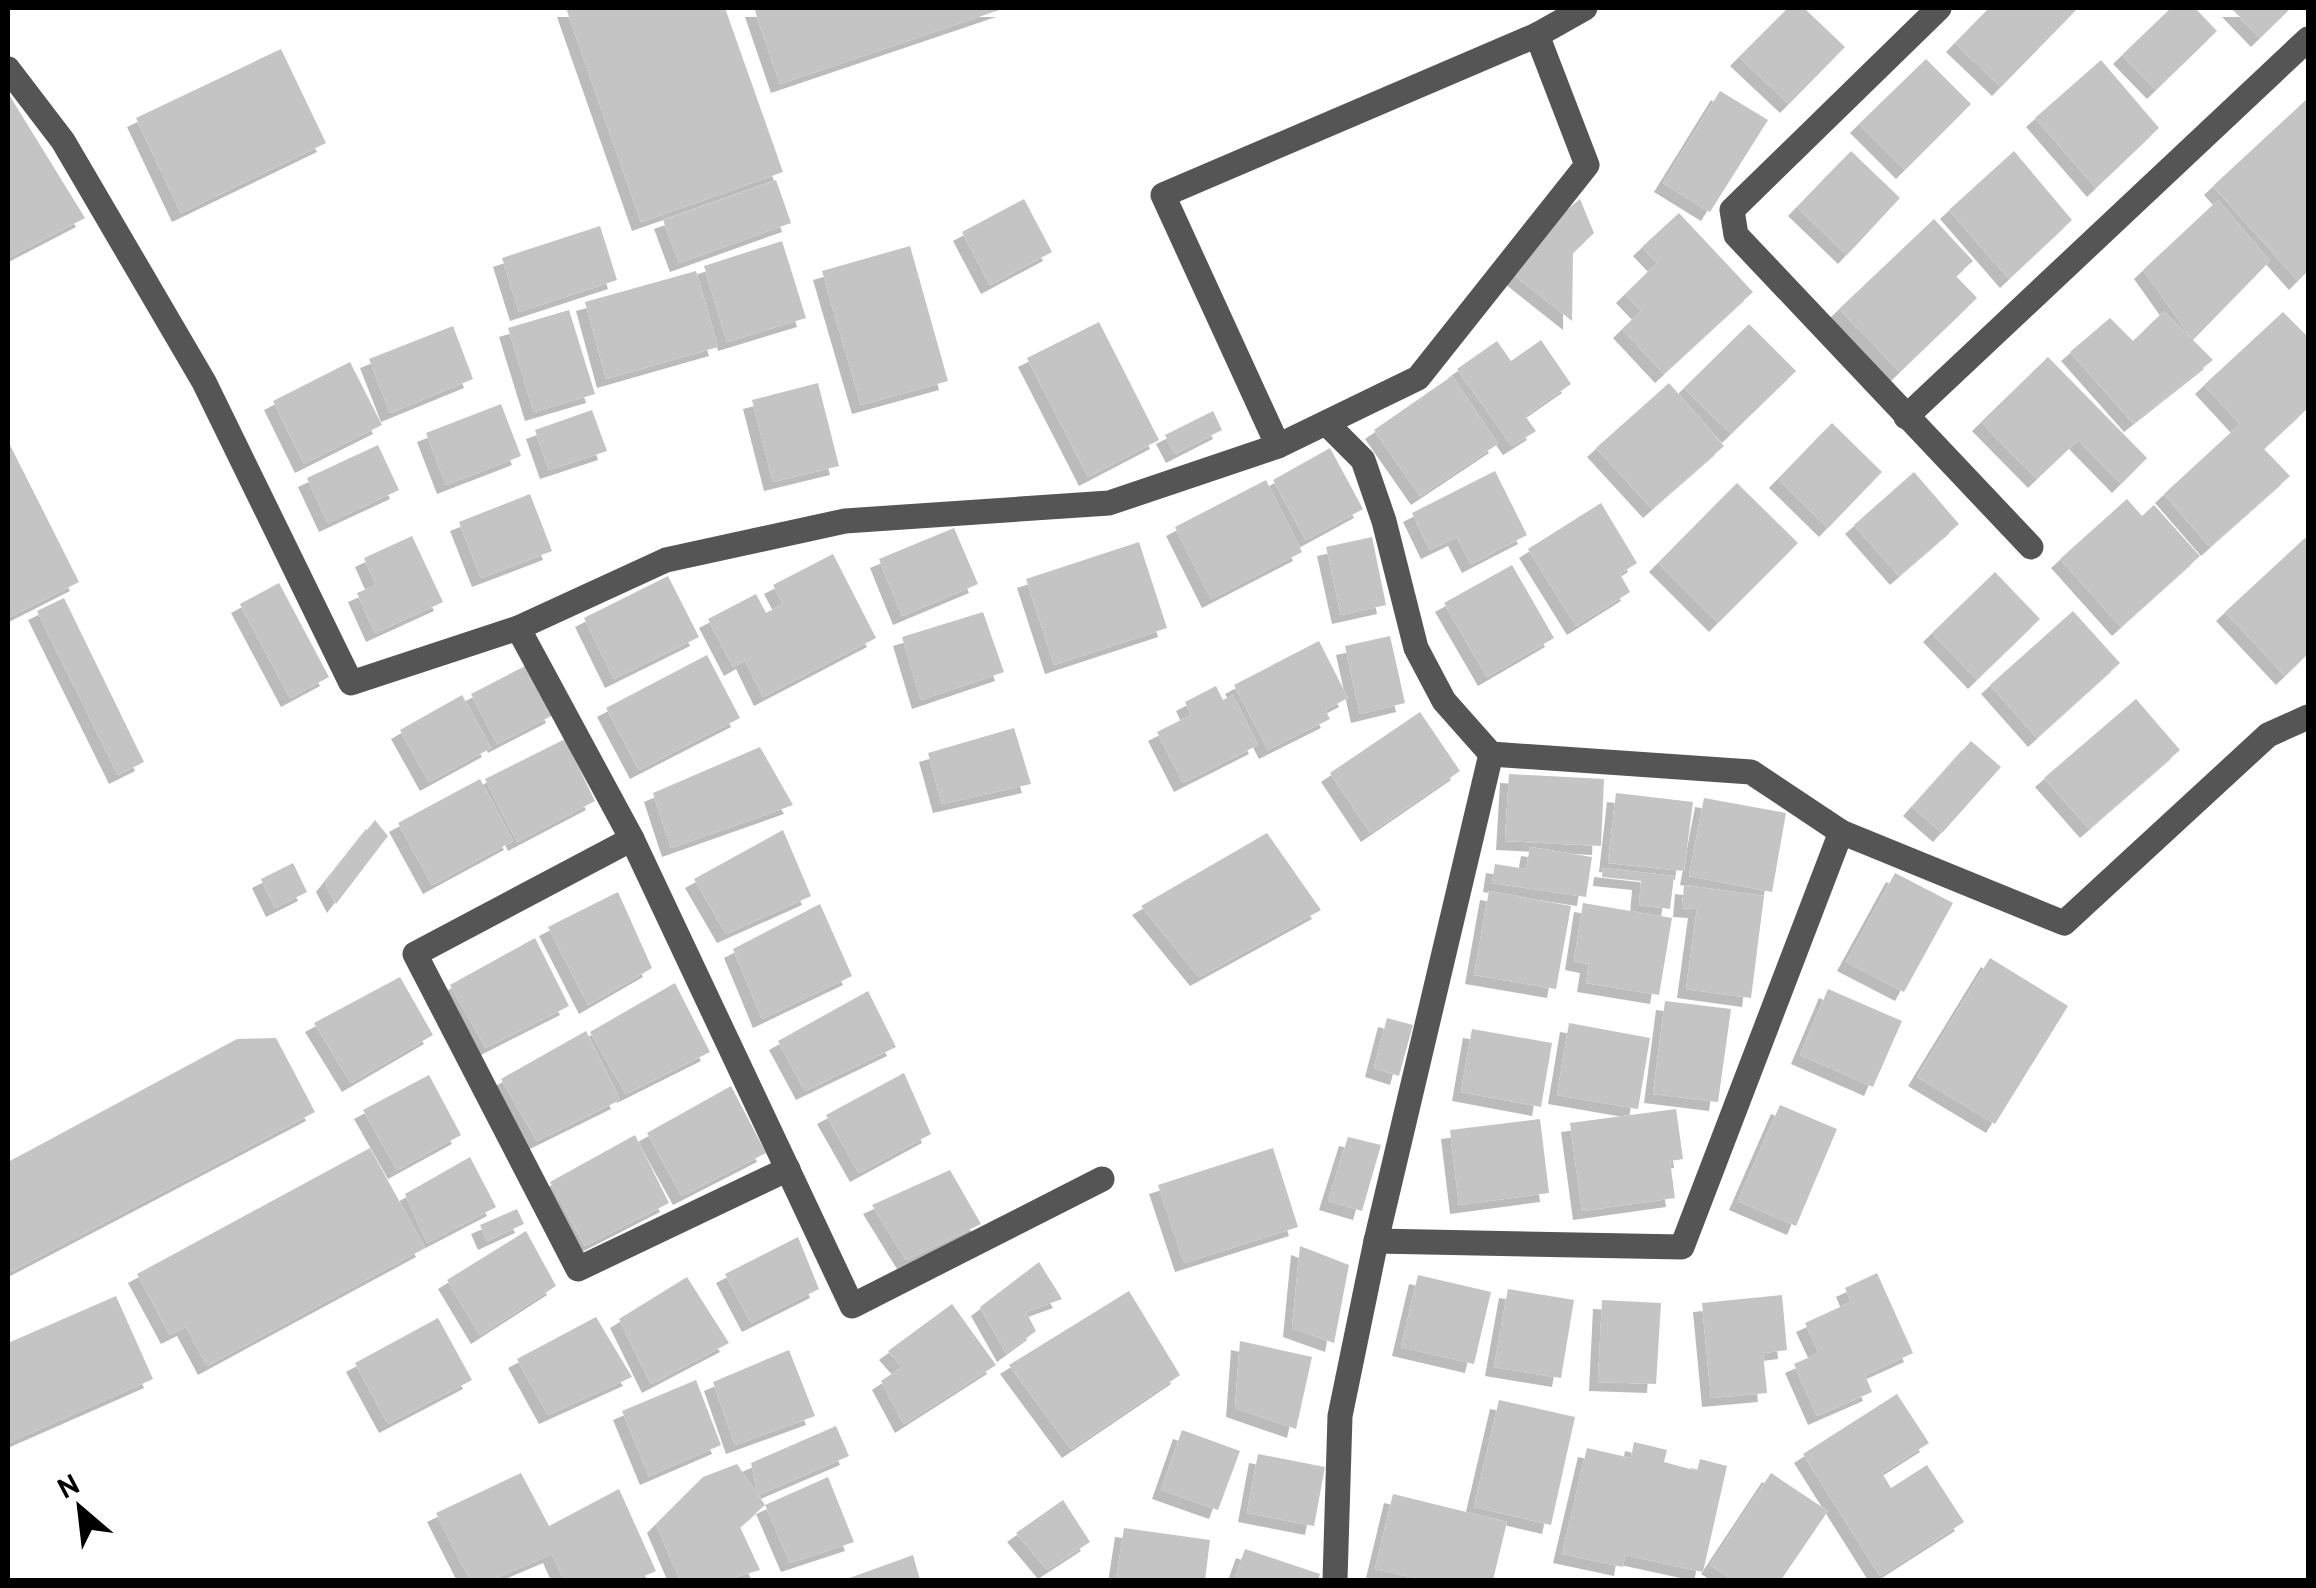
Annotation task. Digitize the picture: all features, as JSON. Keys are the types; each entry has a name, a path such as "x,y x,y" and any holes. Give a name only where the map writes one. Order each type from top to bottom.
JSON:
{"street":[{"path":"1278,446 1162,195 1537,35 1585,8"},
{"path":"1939,8 1732,210 1736,235 2031,547"},
{"path":"8,69 63,141 204,382 351,684 518,628 666,560 845,521 1108,503 1278,446 1418,378 1587,164 1537,35"},
{"path":"1906,417 2308,39"},
{"path":"1327,424 1363,460 1384,521 1416,648 1444,701 1490,754 1751,772 1842,832 2064,922 2268,735 2308,717"},
{"path":"518,628 632,839 852,1306 1102,1179"},
{"path":"1336,1580 1340,1416 1376,1241 1490,754"},
{"path":"1376,1241 1682,1247 1842,832"},
{"path":"632,839 415,954 578,1269 788,1169"}],"building":[{"path":"566,8 725,8 783,172 641,222"},
{"path":"754,8 1005,8 780,84"},
{"path":"1788,8 1804,8 1845,47 1789,104 1739,57"},
{"path":"1989,8 2078,8 2001,87 1955,43"},
{"path":"2171,8 2195,8 2217,31 2156,90 2122,55"},
{"path":"2231,8 2291,8 2260,38"},
{"path":"281,49 326,143 181,213 136,118"},
{"path":"1926,59 1971,104 1905,170 1859,124"},
{"path":"2101,60 2159,128 2096,188 2035,118"},
{"path":"1720,91 1768,120 1710,212 1663,183"},
{"path":"8,93 85,218 8,258"},
{"path":"2308,98 2308,271 2298,281 2213,186"},
{"path":"1851,151 1900,198 1847,255 1797,207"},
{"path":"2014,151 2072,220 2009,279 1949,210"},
{"path":"776,180 791,223 679,263 663,220"},
{"path":"1024,199 1052,252 990,285 962,232"},
{"path":"1580,199 1594,233 1573,253 1572,321 1514,275 1563,213"},
{"path":"2218,200 2270,261 2193,340 2143,270"},
{"path":"1679,213 1753,292 1664,374 1622,329 1641,311 1625,294 1657,263 1642,247"},
{"path":"1934,219 1973,261 1956,276 1977,298 1900,372 1839,309"},
{"path":"600,226 617,280 519,312 502,258"},
{"path":"782,241 806,318 727,342 704,266"},
{"path":"910,246 948,381 861,405 822,271"},
{"path":"696,271 718,347 606,379 585,302"},
{"path":"569,310 595,394 534,412 508,328"},
{"path":"2164,311 2213,360 2133,423 2070,352 2110,318 2133,341"},
{"path":"2283,312 2308,337 2308,408 2264,449 2290,476 2210,547 2164,494 2240,424 2204,385"},
{"path":"1099,322 1159,440 1088,477 1027,358"},
{"path":"1749,324 1796,371 1731,434 1684,388"},
{"path":"453,326 473,379 390,413 369,359"},
{"path":"1541,340 1571,384 1525,416 1536,431 1512,446 1457,369 1497,341 1511,361"},
{"path":"2048,357 2147,458 2121,484 2078,440 2037,479 1981,422"},
{"path":"350,362 382,425 304,464 273,401"},
{"path":"1452,376 1498,444 1420,496 1374,430"},
{"path":"818,383 839,466 773,482 752,400"},
{"path":"1669,383 1724,446 1652,509 1596,448"},
{"path":"501,404 521,456 446,485 426,433"},
{"path":"592,410 607,451 549,470 535,430"},
{"path":"1213,411 1222,430 1175,454 1165,435"},
{"path":"1832,423 1882,472 1828,528 1778,479"},
{"path":"8,441 79,582 8,618"},
{"path":"378,445 399,490 328,523 307,478"},
{"path":"1330,448 1363,509 1306,540 1273,480"},
{"path":"1495,471 1527,535 1471,564 1457,537 1430,550 1412,513"},
{"path":"1914,472 1959,524 1899,576 1854,525"},
{"path":"1266,480 1302,552 1211,599 1175,527"},
{"path":"1737,483 1798,543 1718,623 1658,563"},
{"path":"530,494 552,551 481,578 459,522"},
{"path":"2127,499 2142,516 2154,505 2200,556 2121,627 2060,559"},
{"path":"1601,503 1637,563 1620,574 1630,592 1576,626 1528,549"},
{"path":"954,528 978,584 902,616 879,559"},
{"path":"412,536 443,602 375,633 357,593 376,585 364,558"},
{"path":"1372,537 1386,605 1341,615 1326,547"},
{"path":"2305,538 2308,654 2285,676 2225,612"},
{"path":"1139,542 1167,628 1054,665 1026,579"},
{"path":"833,554 876,638 763,697 745,660 733,667 708,619 756,594 766,613 783,604 773,585"},
{"path":"1512,565 1554,638 1487,677 1444,603"},
{"path":"1995,572 2040,619 1977,680 1932,633"},
{"path":"668,576 699,637 614,679 584,618"},
{"path":"279,583 329,677 290,698 240,604"},
{"path":"64,598 144,762 118,775 37,611"},
{"path":"2073,611 2120,663 2037,738 1990,685"},
{"path":"983,612 1004,672 921,700 902,637"},
{"path":"1390,636 1405,703 1360,714 1345,646"},
{"path":"1319,641 1348,698 1325,710 1330,719 1268,750 1234,685"},
{"path":"707,655 740,718 639,770 606,708"},
{"path":"529,664 555,714 497,744 471,694"},
{"path":"1216,686 1223,700 1233,695 1258,745 1183,783 1157,732 1191,715 1185,702"},
{"path":"462,695 491,748 429,782 400,730"},
{"path":"2136,699 2180,750 2089,829 2044,778"},
{"path":"1420,712 1460,771 1370,833 1330,773"},
{"path":"1014,728 1031,784 942,804 928,753"},
{"path":"565,739 595,801 517,842 485,779"},
{"path":"1971,741 2001,767 1942,833 1912,807"},
{"path":"760,747 793,805 671,848 653,793"},
{"path":"1509,774 1604,779 1601,846 1505,841"},
{"path":"480,779 513,841 432,885 398,823"},
{"path":"1616,793 1693,802 1684,871 1608,863"},
{"path":"1704,798 1786,813 1772,892 1689,876"},
{"path":"375,820 388,836 336,904 325,883"},
{"path":"783,830 811,896 726,934 694,879"},
{"path":"1267,833 1321,910 1199,977 1141,906"},
{"path":"1530,847 1592,857 1586,897 1492,883 1495,864 1526,869"},
{"path":"293,863 307,892 275,908 261,879"},
{"path":"1603,868 1674,876 1670,909 1639,905 1641,881 1602,877"},
{"path":"1895,873 1953,903 1904,992 1846,962"},
{"path":"1684,885 1764,896 1751,998 1686,989 1697,909 1682,908"},
{"path":"1489,891 1571,906 1556,989 1474,975"},
{"path":"618,892 652,968 588,1005 548,927"},
{"path":"1583,903 1672,918 1659,995 1586,983 1589,964 1574,961"},
{"path":"820,904 852,976 762,1019 733,949"},
{"path":"535,938 569,1006 486,1048 450,985"},
{"path":"1990,958 2068,1006 1995,1124 1917,1077"},
{"path":"400,977 433,1035 351,1083 314,1023"},
{"path":"675,983 710,1052 626,1094 590,1032"},
{"path":"1828,989 1902,1021 1873,1087 1800,1055"},
{"path":"868,991 896,1047 805,1091 778,1041"},
{"path":"1665,1001 1731,1009 1718,1102 1653,1094"},
{"path":"1387,1018 1413,1025 1399,1076 1374,1068"},
{"path":"1569,1023 1650,1038 1638,1109 1557,1095"},
{"path":"1472,1029 1552,1043 1541,1107 1461,1092"},
{"path":"586,1031 620,1100 537,1141 501,1079"},
{"path":"276,1038 315,1112 8,1273 8,1162 237,1039"},
{"path":"904,1073 931,1134 859,1173 826,1115"},
{"path":"429,1075 461,1135 397,1170 363,1110"},
{"path":"731,1086 766,1153 682,1196 647,1133"},
{"path":"1780,1105 1837,1129 1796,1226 1738,1201"},
{"path":"1676,1109 1683,1159 1670,1161 1675,1198 1582,1211 1570,1123"},
{"path":"1540,1119 1549,1193 1459,1205 1450,1130"},
{"path":"635,1135 669,1203 585,1246 550,1182"},
{"path":"1348,1137 1381,1145 1362,1211 1328,1201"},
{"path":"370,1148 425,1248 207,1366 186,1327 170,1335 137,1274"},
{"path":"1273,1148 1298,1227 1184,1263 1158,1185"},
{"path":"470,1157 496,1207 427,1243 405,1194"},
{"path":"950,1170 981,1224 906,1260 872,1205"},
{"path":"517,1209 524,1224 487,1241 480,1225"},
{"path":"526,1231 556,1286 480,1335 447,1280"},
{"path":"798,1237 819,1289 751,1323 725,1274"},
{"path":"1300,1246 1349,1265 1334,1343 1292,1328"},
{"path":"1039,1262 1062,1299 1026,1312 1036,1331 1006,1353 980,1307"},
{"path":"1877,1273 1913,1353 1865,1375 1872,1392 1817,1416 1794,1364 1819,1353 1805,1323 1851,1302 1845,1288"},
{"path":"1418,1275 1491,1292 1474,1364 1401,1347"},
{"path":"687,1277 729,1343 651,1384 619,1319"},
{"path":"1508,1289 1574,1300 1561,1378 1494,1367"},
{"path":"1129,1291 1180,1375 1071,1449 1009,1365"},
{"path":"1782,1295 1787,1350 1763,1353 1767,1393 1711,1398 1702,1303"},
{"path":"116,1296 153,1379 8,1443 8,1343"},
{"path":"1602,1300 1661,1303 1656,1384 1598,1382"},
{"path":"952,1304 996,1365 904,1424 881,1381 902,1367 888,1351"},
{"path":"596,1317 632,1377 548,1415 517,1359"},
{"path":"438,1318 472,1380 388,1424 355,1363"},
{"path":"1240,1341 1312,1357 1296,1429 1235,1408"},
{"path":"789,1350 815,1416 735,1445 713,1382"},
{"path":"696,1380 721,1445 649,1476 622,1411"},
{"path":"1897,1394 1929,1443 1882,1473 1891,1488 1927,1465 1964,1522 1880,1576 1803,1454"},
{"path":"1499,1400 1575,1417 1551,1525 1474,1507"},
{"path":"836,1426 849,1456 758,1495 751,1463"},
{"path":"1182,1430 1240,1451 1218,1510 1161,1490"},
{"path":"1634,1442 1667,1450 1664,1462 1697,1471 1700,1459 1727,1466 1703,1572 1625,1555 1623,1567 1562,1554 1587,1448 1631,1458"},
{"path":"1258,1454 1325,1467 1314,1526 1247,1513"},
{"path":"737,1464 765,1505 740,1527 760,1570 725,1580 680,1580 656,1524 703,1477"},
{"path":"521,1473 549,1526 619,1489 656,1571 635,1580 564,1580 552,1554 491,1580 470,1580 436,1513"},
{"path":"1771,1473 1828,1511 1781,1580 1734,1580 1710,1565"},
{"path":"828,1477 854,1542 790,1563 765,1505"},
{"path":"1393,1494 1507,1522 1493,1580 1425,1580 1375,1569"},
{"path":"1063,1500 1090,1542 1047,1570 1016,1533"},
{"path":"1124,1528 1210,1540 1205,1580 1116,1580"},
{"path":"1245,1549 1320,1574 1318,1580 1234,1580"},
{"path":"913,1555 920,1580 844,1580"}]}
